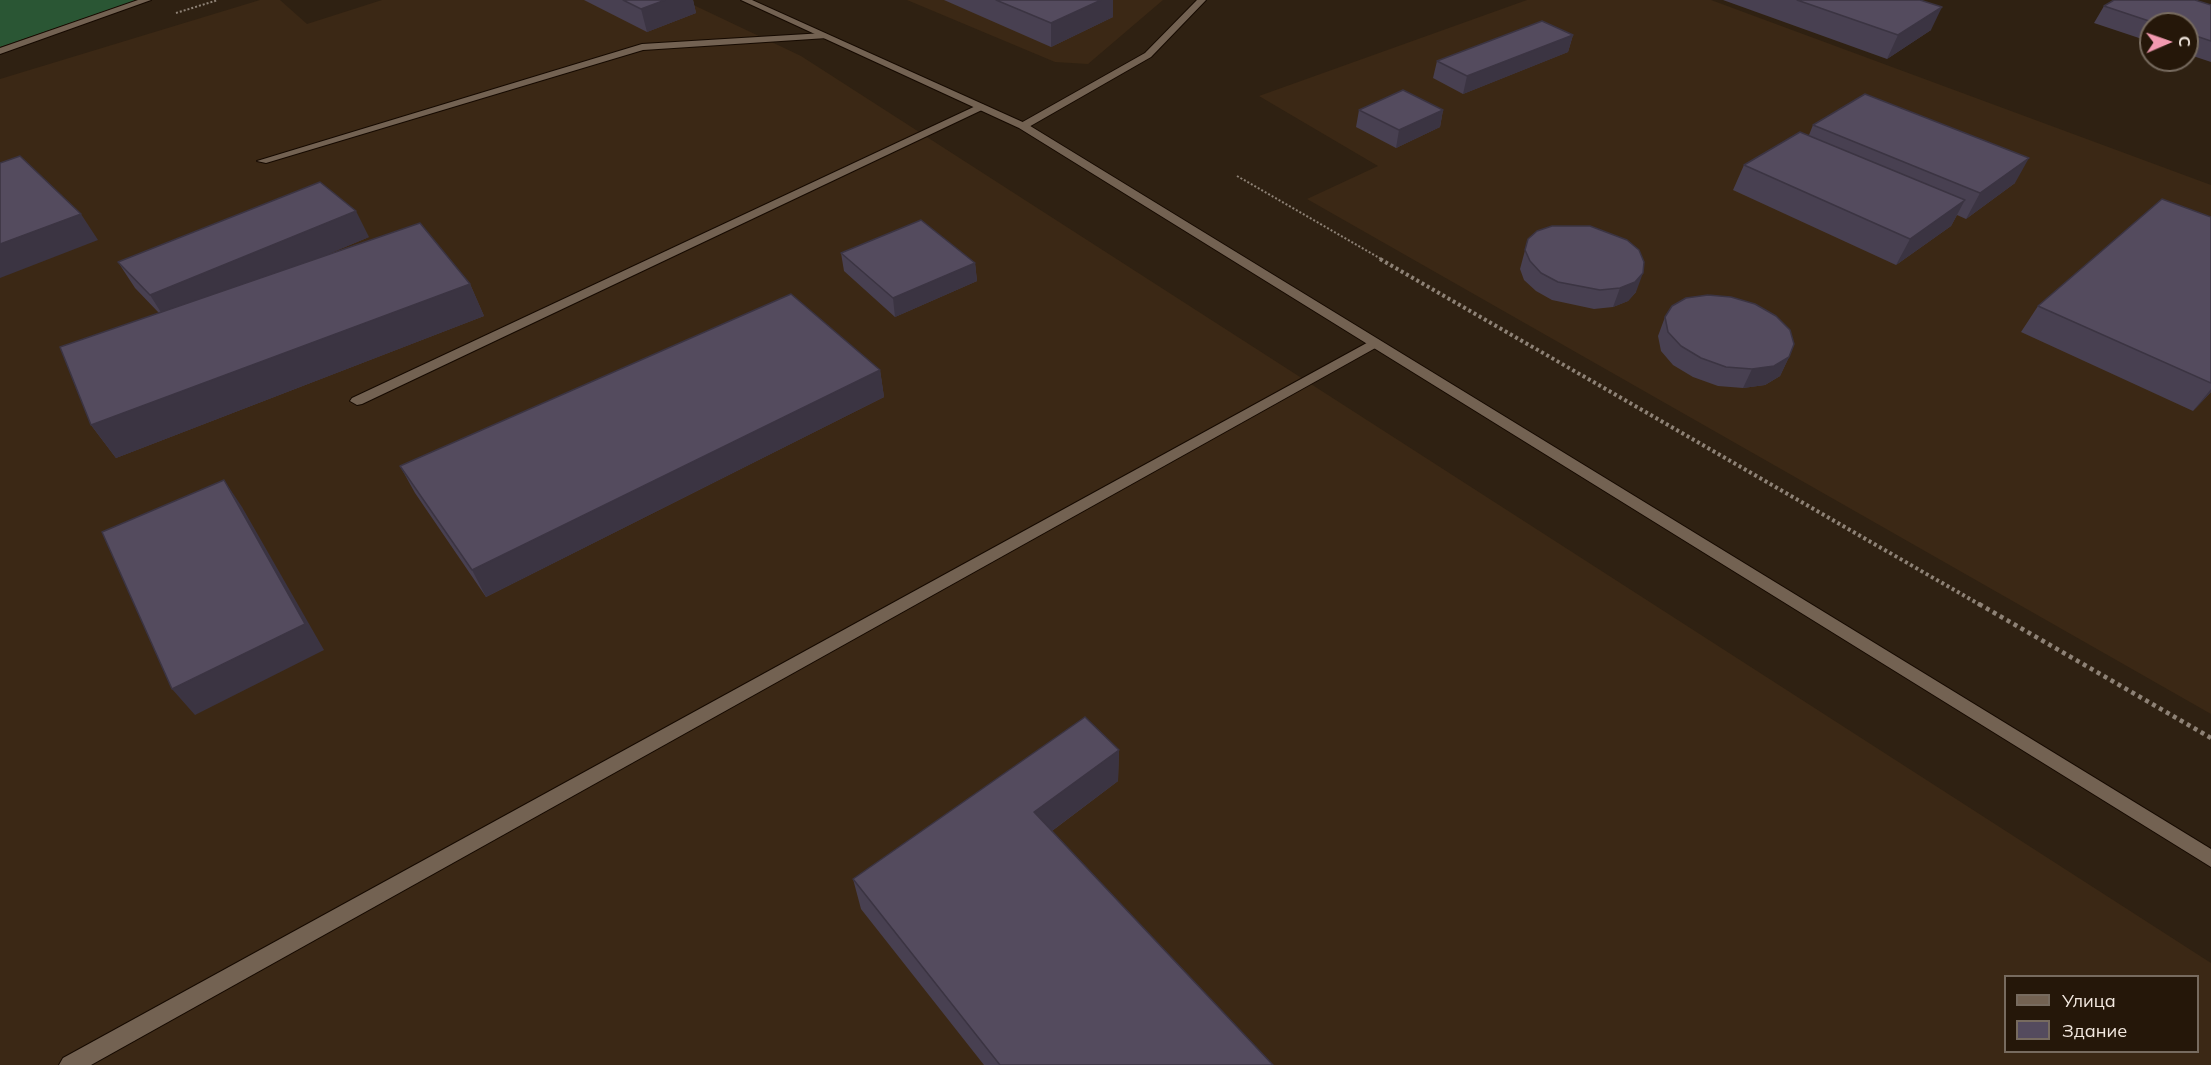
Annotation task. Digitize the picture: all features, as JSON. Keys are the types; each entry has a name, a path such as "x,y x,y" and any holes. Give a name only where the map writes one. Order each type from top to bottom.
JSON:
{"street":[{"path":"0,51 147,0"},
{"path":"745,0 1023,126 2211,859"},
{"path":"1023,126 1148,55 1202,0"},
{"path":"262,161 642,47 824,36"},
{"path":"357,401 980,107"},
{"path":"70,1065 1374,343"}],"path":[{"path":"1237,176 2211,738"}],"shaded area":[{"path":"260,0 280,0 307,24 382,0 683,0 801,56 2211,963 2211,1065 0,1065 0,79"},
{"path":"907,0 1163,0 1088,64 1055,62"},
{"path":"1527,0 1711,0 2211,185 2211,714 1307,199 1378,166 1259,96"}],"green space":[{"path":"0,0 137,0 0,47"}],"building":[{"path":"623,0 665,0 641,9"},
{"path":"996,0 1101,0 1051,23"},
{"path":"1797,0 1920,0 1942,7 1898,35"},
{"path":"2114,0 2195,0 2211,5 2211,41 2199,37 2199,12 2139,12 2139,18 2104,6"},
{"path":"1542,21 1573,35 1467,76 1437,61"},
{"path":"1403,90 1443,110 1399,130 1359,110"},
{"path":"1865,94 2029,158 1980,193 1813,125"},
{"path":"1800,132 1965,200 1910,239 1744,165"},
{"path":"20,156 81,214 0,244 0,163"},
{"path":"320,182 356,211 150,295 118,262"},
{"path":"2162,199 2211,217 2211,383 2038,306"},
{"path":"921,220 975,263 893,298 841,253"},
{"path":"420,223 470,284 91,425 60,347"},
{"path":"1552,226 1590,226 1627,240 1639,250 1644,262 1643,273 1635,282 1620,288 1600,290 1558,282 1541,273 1530,261 1525,250 1528,239 1537,231"},
{"path":"791,294 880,370 472,570 400,466"},
{"path":"1708,295 1731,297 1755,304 1776,316 1790,330 1794,344 1789,357 1774,366 1752,369 1726,367 1701,358 1681,346 1668,332 1665,317 1672,306 1686,298"},
{"path":"224,480 305,624 172,689 102,532"},
{"path":"1085,717 1119,750 1034,812 1273,1065 1000,1065 853,879"}]}
